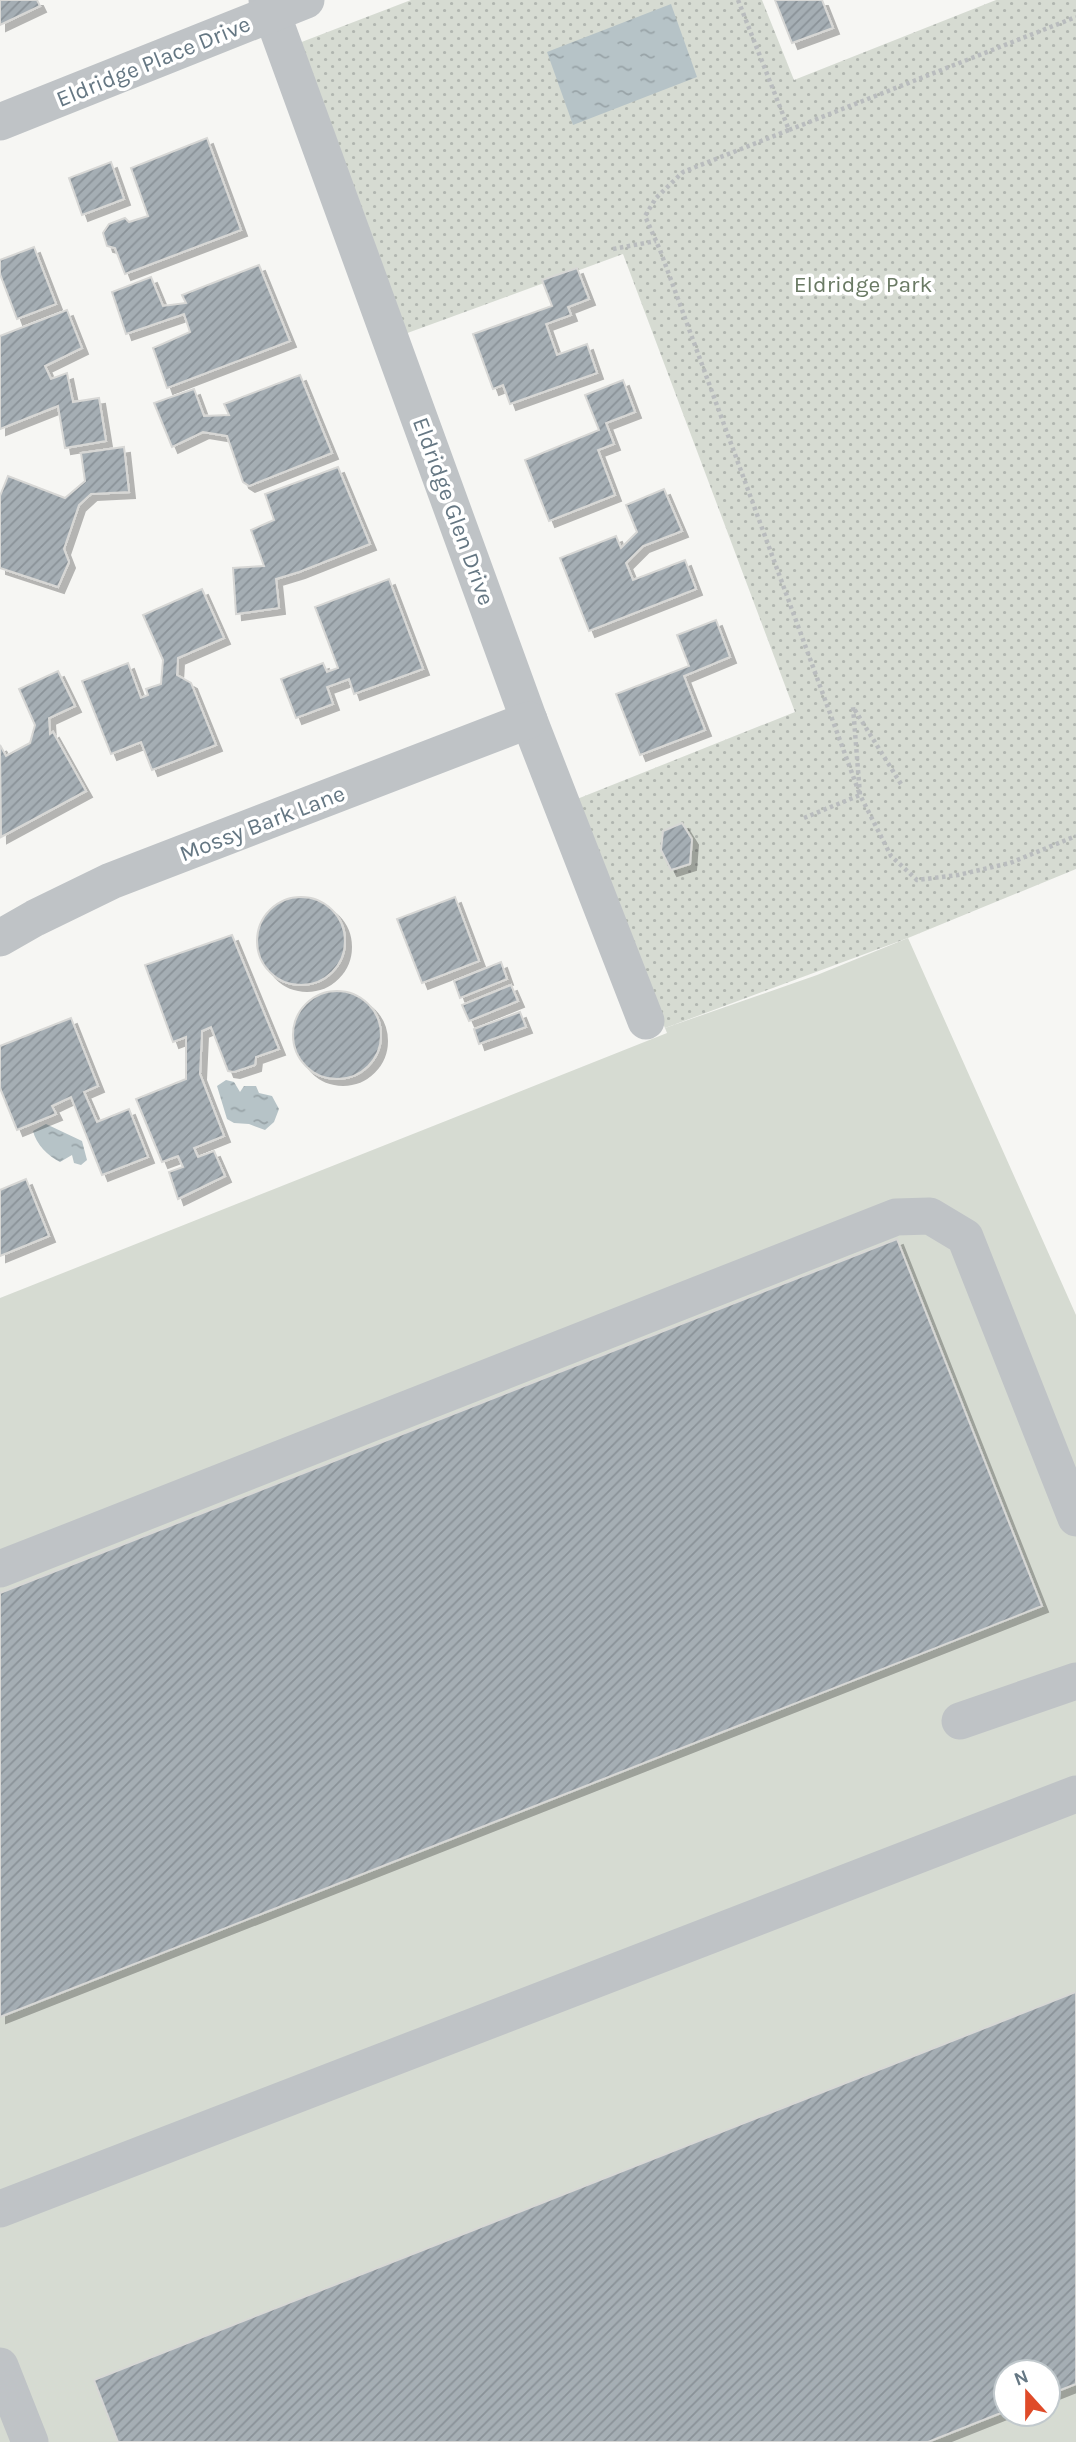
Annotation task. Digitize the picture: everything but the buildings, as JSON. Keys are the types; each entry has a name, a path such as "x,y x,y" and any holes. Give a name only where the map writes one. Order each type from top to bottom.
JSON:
{"street":[{"name":"Eldridge Place Drive","path":"0,122 270,7 306,0"},
{"name":"Eldridge Glen Drive","path":"270,7 529,720 646,1021"},
{"name":"Mossy Bark Lane","path":"0,938 111,881 529,720"},
{"path":"0,1569 896,1217 930,1216 965,1237 1076,1518"},
{"path":"960,1721 1076,1681"},
{"path":"0,2209 1076,1794"},
{"path":"0,2366 30,2442"}],"path":[{"path":"737,0 789,130"},
{"path":"1076,17 683,172 656,198 645,216 860,795 891,856 917,880 958,875 1010,863 1076,836"},
{"path":"614,249 656,241"},
{"path":"860,795 853,707 901,784"},
{"path":"804,818 860,795"}],"green space":[{"name":"Eldridge Park","path":"411,0 762,0 794,80 996,0 1076,0 1076,869 908,938 665,1028 562,805 795,712 623,254 402,335 286,48"},
{"path":"908,938 1076,1315 1076,2442 0,2442 0,1298 667,1033 665,1028 817,975"}],"water":[{"path":"671,4 697,77 573,125 547,52"},
{"path":"226,1080 234,1082 240,1092 244,1086 256,1086 259,1093 272,1096 279,1109 274,1122 265,1130 227,1119 217,1086"},
{"path":"46,1124 82,1141 87,1160 81,1165 74,1163 72,1155 60,1162 47,1153 33,1131"}]}
